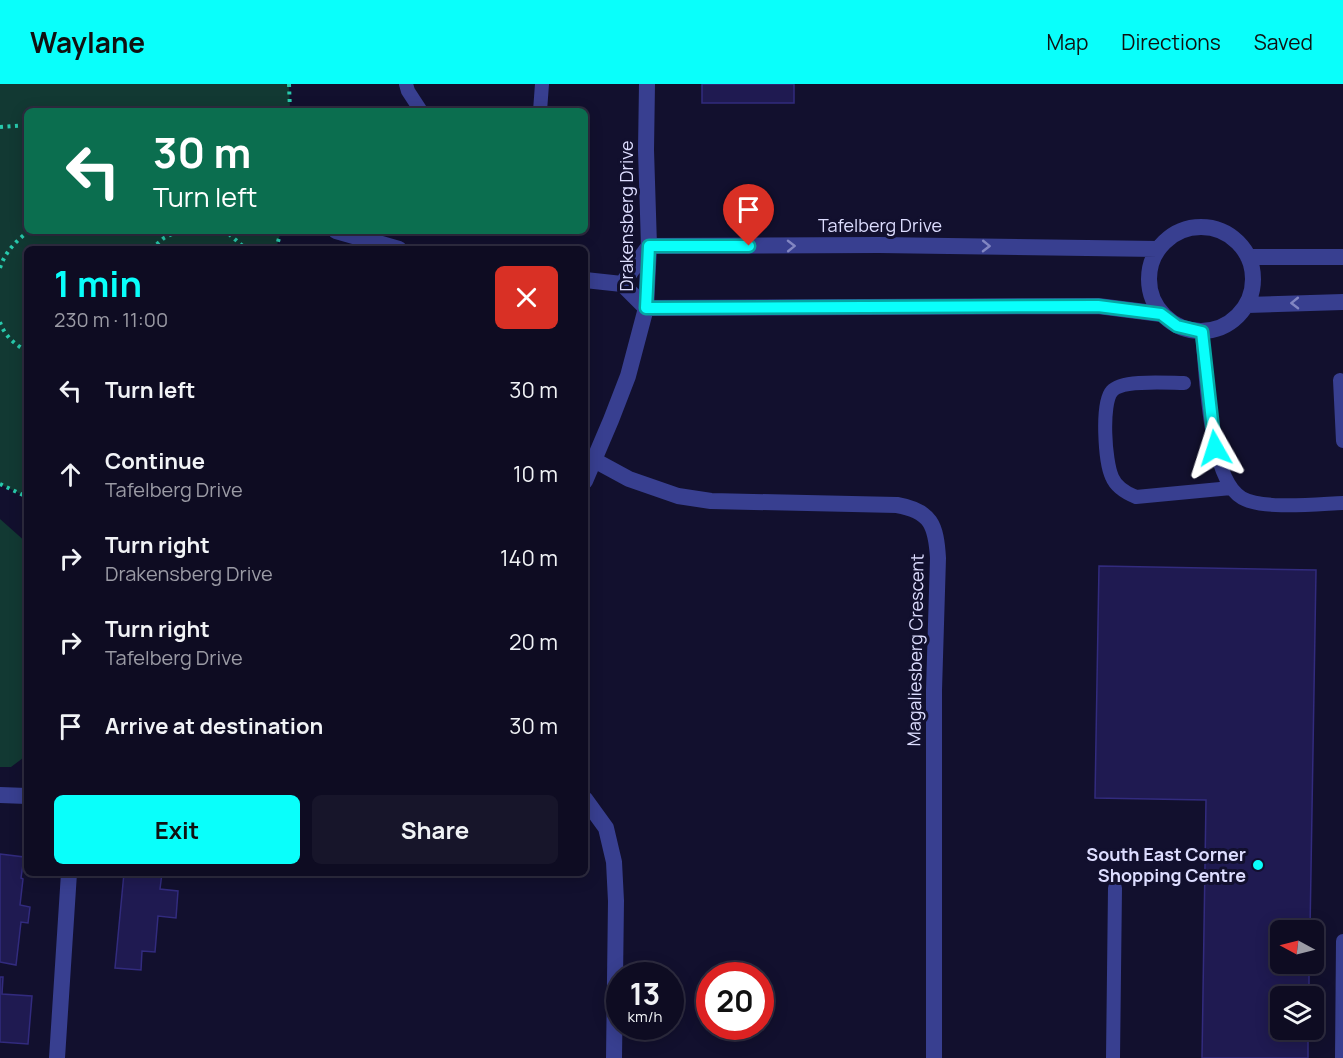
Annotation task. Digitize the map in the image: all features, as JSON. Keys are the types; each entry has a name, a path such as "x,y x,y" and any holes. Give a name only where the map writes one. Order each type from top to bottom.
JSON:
{"street":[{"name":"Drakensberg Drive","path":"588,474 628,376 646,308 649,246 646,150 647,84"},
{"path":"1198,227 1213,228 1227,234 1239,244 1248,257 1252,269 1253,281 1247,305 1234,320 1216,330 1202,332 1177,326 1161,314 1152,299 1148,282 1150,265 1158,249 1182,230 1198,227"},
{"path":"346,234 388,246"},
{"name":"Tafelberg Drive","path":"649,246 879,244 1158,249"},
{"path":"622,284 649,246"},
{"path":"1248,257 1343,257"},
{"path":"588,280 622,284 646,308 1098,306 1161,314"},
{"path":"1247,305 1343,302"},
{"name":"Magaliesberg Crescent","path":"594,460 629,479 678,496 711,501 897,505 911,507 930,519 937,538 938,558 934,702 934,1058"},
{"path":"0,795 24,796"},
{"path":"588,803 606,828 614,862 616,901 614,1058"},
{"path":"57,1058 69,876"}],"lane":[{"path":"406,84 419,108"},
{"path":"540,108 542,84"},
{"path":"1202,332 1215,448 1221,468 1231,488 1243,499 1271,505 1343,503"},
{"path":"1340,380 1343,441"},
{"path":"1184,383 1136,384 1119,386 1111,391 1106,404 1107,457 1112,478 1124,492 1136,497 1231,488"},
{"path":"1113,1058 1115,888"},
{"path":"1342,1058 1343,941"}],"path":[{"path":"289,84 290,108"},
{"path":"0,127 24,125"},
{"path":"0,268 3,259 25,234"},
{"path":"155,246 172,234"},
{"path":"229,234 243,246"},
{"path":"0,322 3,332 24,350"},
{"path":"0,484 24,496"}],"green space":[{"path":"0,84 289,84 290,108 24,108 24,234 280,234 277,246 24,246 24,496 0,484"},
{"path":"0,519 24,540 24,757 11,767 0,767"}],"building":[{"path":"702,84 794,84 794,103 702,103"},
{"name":"South East Corner Shopping Centre","path":"1099,566 1316,570 1310,920 1270,920 1270,974 1309,974 1309,986 1270,986 1270,1040 1308,1040 1308,1058 1202,1058 1206,800 1095,798"},
{"path":"0,854 24,857 20,905 30,907 28,923 21,922 16,965 0,962"},
{"path":"124,876 162,876 160,889 178,891 176,918 158,916 155,952 142,951 141,970 115,968"},
{"path":"0,977 3,977 2,994 32,996 28,1044 0,1042"}],"place":[{"name":"South East Corner Shopping Centre","path":"1258,865"}],"route":[{"path":"749,246 649,246 646,308 1098,306 1161,314 1177,326 1202,332 1215,448"}]}
